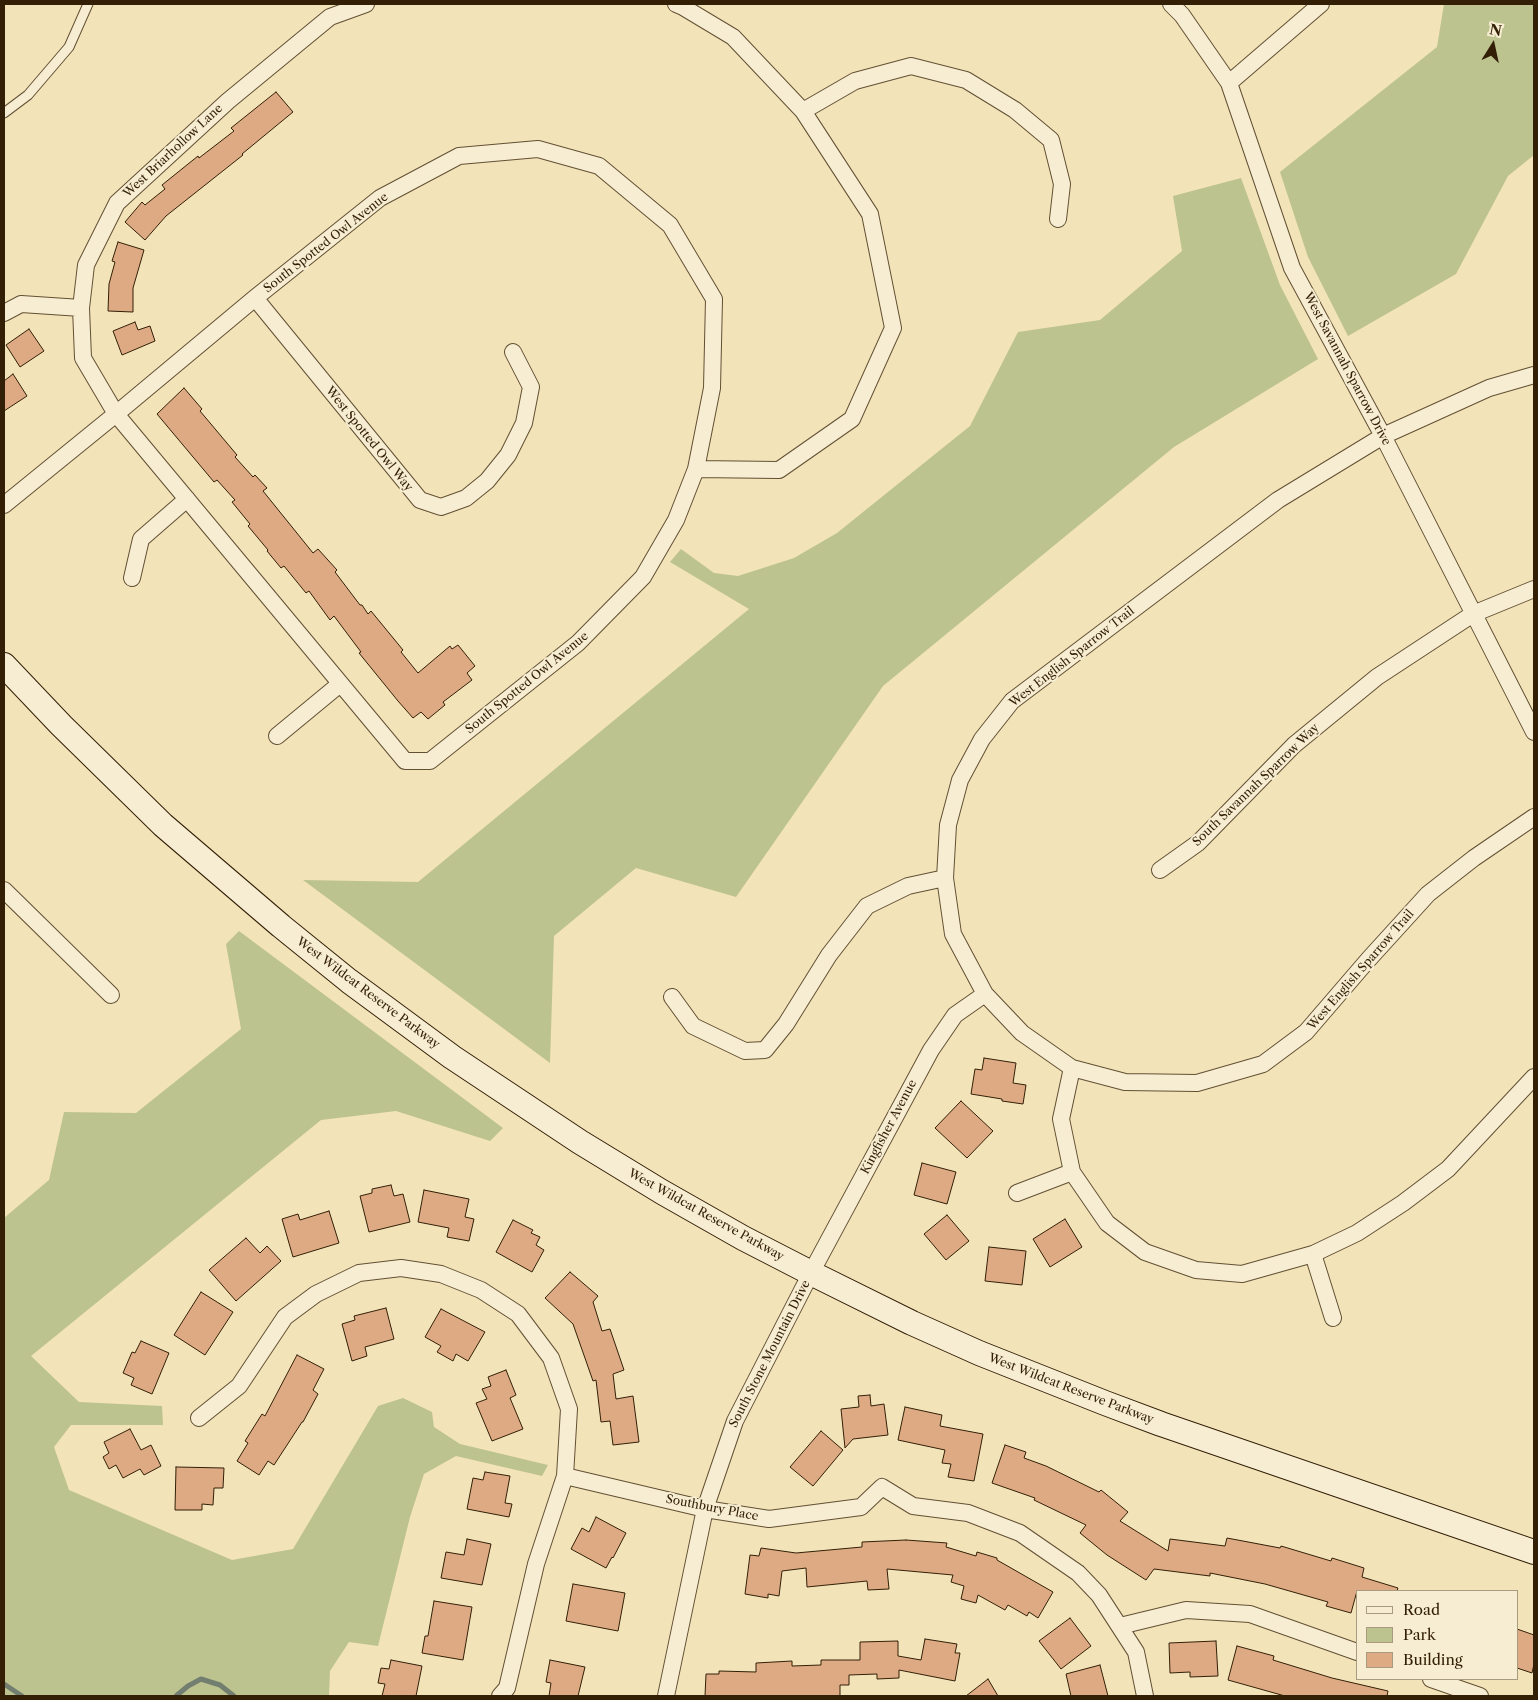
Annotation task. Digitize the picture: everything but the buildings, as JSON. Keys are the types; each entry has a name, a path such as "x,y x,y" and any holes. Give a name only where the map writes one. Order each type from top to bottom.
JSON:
{"main road":[{"name":"West Wildcat Reserve Parkway","path":"4,664 61,725 163,824 280,926 396,1017 504,1093 662,1192 810,1273 912,1323 979,1353 1105,1403 1278,1465 1534,1552"}],"street":[{"name":"West Briarhollow Lane","path":"116,414 83,358 81,308 86,265 117,203 228,101 330,17 366,4"},
{"name":"West Savannah Sparrow Drive","path":"1171,4 1182,15 1229,83 1292,268 1383,436 1534,732"},
{"path":"1229,83 1321,4"},
{"path":"682,5 733,37 803,111 870,214 893,328 852,419 779,470 696,469"},
{"path":"803,111 855,81 911,66 966,80 1015,110 1052,140 1062,184 1058,219"},
{"name":"South Spotted Owl Avenue","path":"4,505 255,298 380,198 459,156 538,148 599,166 670,225 714,300 712,388 696,469 676,520 643,577 578,643 430,761 405,761 116,414"},
{"name":"West Spotted Owl Way","path":"255,298 420,500 441,508 466,498 486,482 508,455 524,423 531,386 513,352"},
{"path":"4,313 21,304 81,308"},
{"name":"West English Sparrow Trail","path":"1534,375 1489,388 1383,436 1278,500 1012,701 982,739 960,780 948,825 944,878 953,934 984,994 1022,1033 1072,1068 1125,1082 1197,1083 1263,1064 1306,1032 1428,894 1474,858 1534,817"},
{"path":"132,578 141,539 187,498"},
{"name":"South Savannah Sparrow Way","path":"1160,870 1198,842 1294,745 1376,677 1473,614 1534,589"},
{"path":"277,736 340,684"},
{"path":"672,997 693,1026 745,1051 765,1050 786,1024 828,955 867,906 908,886 944,878"},
{"path":"4,890 111,995"},
{"name":"Kingfisher Avenue","path":"810,1273 931,1050 955,1015 984,994"},
{"path":"1072,1068 1060,1119 1072,1172 1107,1223 1146,1252 1196,1270 1242,1274 1313,1254 1357,1233 1402,1204 1448,1169 1534,1077"},
{"path":"1017,1193 1072,1172"},
{"path":"1313,1254 1334,1318"},
{"path":"199,1418 239,1386 285,1317 316,1294 359,1274 401,1268 441,1274 481,1290 518,1314 551,1358 569,1409 565,1476 536,1564 507,1688 500,1696"},
{"name":"South Stone Mountain Drive","path":"666,1696 705,1509 735,1421 810,1273"},
{"name":"Southbury Place","path":"565,1476 705,1509 769,1518 861,1507 882,1487 913,1506 968,1513 1020,1534 1078,1573 1099,1595 1136,1652 1146,1696"},
{"path":"1120,1626 1186,1610 1250,1614 1356,1652"},
{"path":"1433,1680 1480,1696"}],"lane":[{"path":"4,113 28,94 69,47 88,4"}],"green space":[{"path":"1444,4 1534,4 1534,155 1508,176 1456,274 1348,336 1308,257 1280,172 1437,47"},
{"path":"1241,178 1280,285 1318,359 1174,447 883,686 736,897 636,868 554,936 550,1063 303,880 418,882 749,609 670,562 681,549 714,573 738,576 794,558 837,533 970,426 1018,332 1100,320 1182,251 1173,196"},
{"path":"239,931 503,1128 490,1141 396,1111 321,1120 31,1356 79,1402 162,1406 163,1425 71,1425 54,1447 69,1490 232,1560 293,1549 378,1406 403,1398 432,1412 434,1427 460,1444 548,1465 542,1476 456,1456 424,1474 410,1517 378,1646 349,1642 330,1671 329,1696 4,1696 4,1218 49,1180 64,1112 136,1113 241,1029 226,944"}],"waterway":[{"path":"176,1696 188,1686 201,1679 220,1685 234,1696"},
{"path":"4,1684 22,1696"}]}
